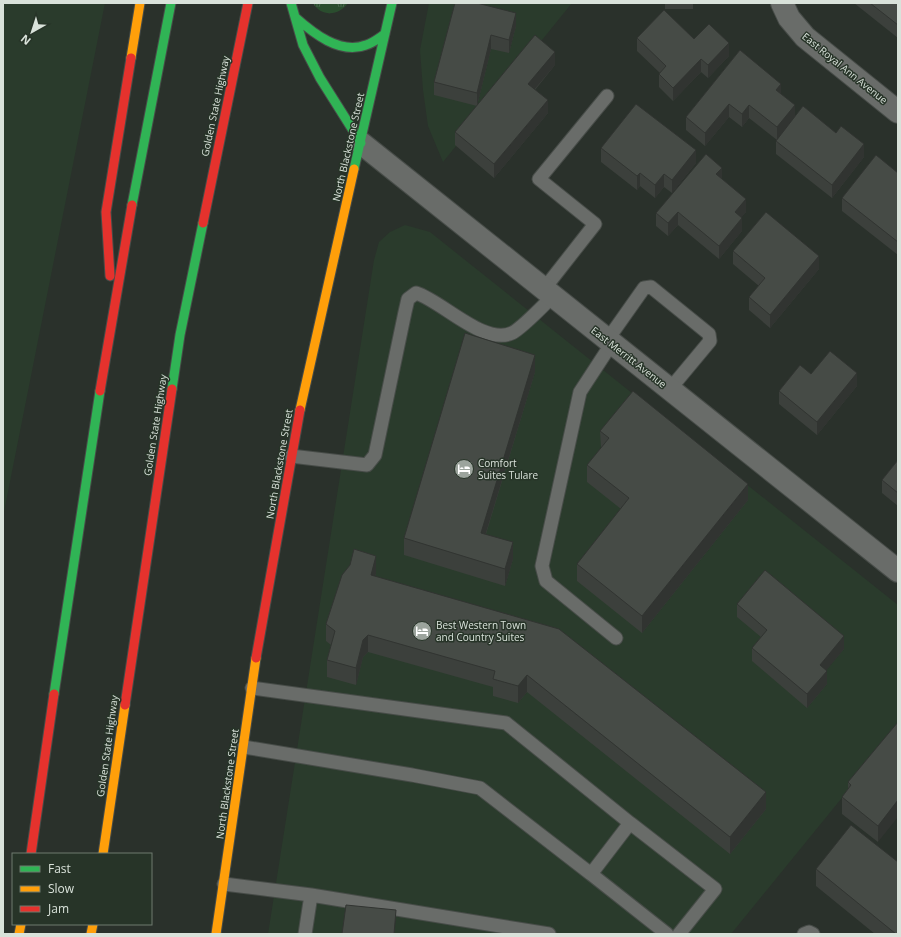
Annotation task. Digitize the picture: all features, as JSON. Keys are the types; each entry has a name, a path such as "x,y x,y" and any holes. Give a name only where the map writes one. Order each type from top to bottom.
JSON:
{"main road":[{"path":"112,313 106,212 140,3"},
{"path":"31,853 87,467 112,313 136,180 171,3"},
{"name":"Golden State Highway","path":"103,853 180,335 248,3"},
{"path":"291,3 303,45 320,78 361,143"},
{"name":"North Blackstone Street","path":"216,934 252,688 306,376 361,143 392,3"},
{"path":"295,16 309,30 324,40 342,45 364,46 385,34"}],"street":[{"name":"East Royal Ann Avenue","path":"782,3 789,18 805,37 898,112"},
{"name":"East Merritt Avenue","path":"361,143 898,571"}],"lane":[{"path":"291,456 367,465 375,455 408,299 416,293 426,297 480,330 496,335 512,333 549,292 595,224 539,179 607,96"},
{"path":"616,638 546,581 542,566 580,392 644,288 651,287 709,334 710,341 670,389"},
{"path":"252,688 506,723 714,889 679,934"},
{"path":"244,747 480,788 667,934"},
{"path":"591,874 630,823"},
{"path":"224,884 311,895 549,934"},
{"path":"305,934 311,895"},
{"path":"804,934 809,932 813,934"}],"shaded area":[{"path":"3,3 105,3 3,517"},
{"path":"429,3 572,3 443,162 428,126 423,90 420,50"},
{"path":"405,225 430,232 898,605 898,729 731,934 268,934 374,260 379,242 390,232"}],"green space":[{"path":"313,3 348,3 340,10 325,13 316,8"}],"building":[{"path":"455,3 477,3 516,13 509,40 491,35 477,93 434,82"},
{"path":"870,3 898,3 898,25"},
{"path":"664,10 694,39 709,24 729,43 708,65 701,59 673,88 659,74 666,66 637,38"},
{"path":"535,35 555,52 528,84 548,100 494,164 455,132"},
{"path":"740,50 781,84 776,90 795,105 777,127 749,105 742,114 729,104 705,133 686,117"},
{"path":"636,104 696,150 672,180 664,174 655,185 640,173 637,176 601,148"},
{"path":"803,106 836,133 841,126 864,144 832,185 776,141"},
{"path":"706,154 722,168 716,174 746,199 735,212 742,218 719,246 678,212 668,223 656,213"},
{"path":"876,155 898,173 898,242 842,198"},
{"path":"766,212 819,256 770,315 749,297 765,278 733,251"},
{"path":"465,333 535,355 481,533 513,542 505,569 404,538"},
{"path":"830,351 857,373 817,422 779,391 800,365 811,374"},
{"path":"633,391 748,484 642,616 577,564 629,498 587,465 609,438 600,431"},
{"path":"898,460 898,493 882,480"},
{"path":"354,549 376,556 371,575 559,629 766,792 730,837 527,675 518,686 493,679 495,671 368,635 363,640 356,668 327,660 335,631 326,624 342,575 350,565"},
{"path":"765,570 844,636 820,665 827,671 807,694 752,648 767,630 737,604"},
{"path":"898,722 898,800 878,826 842,797 851,785 848,782"},
{"path":"851,825 898,862 898,934 896,934 816,869"},
{"path":"346,905 396,910 394,934 342,934"}],"traffic: fast":[{"path":"132,205 171,3"},
{"path":"291,3 303,45 320,78 361,143"},
{"path":"354,169 392,3"},
{"path":"295,17 319,36 337,45 346,47 366,45 374,42 385,34"},
{"path":"172,389 180,335 203,223"},
{"path":"54,694 100,391"}],"traffic: slow":[{"path":"131,58 140,3"},
{"path":"300,410 354,169"},
{"path":"216,934 256,658"},
{"path":"103,853 125,705"},
{"path":"19,934 21,925"},
{"path":"91,934 93,925"}],"traffic: jam":[{"path":"203,223 248,3"},
{"path":"110,276 106,212 131,58"},
{"path":"100,391 132,205"},
{"path":"125,705 172,389"},
{"path":"256,658 300,410"},
{"path":"31,853 54,694"}],"place":[{"name":"Comfort Suites Tulare","path":"464,469"},
{"name":"Best Western Town and Country Suites","path":"422,631"}]}
